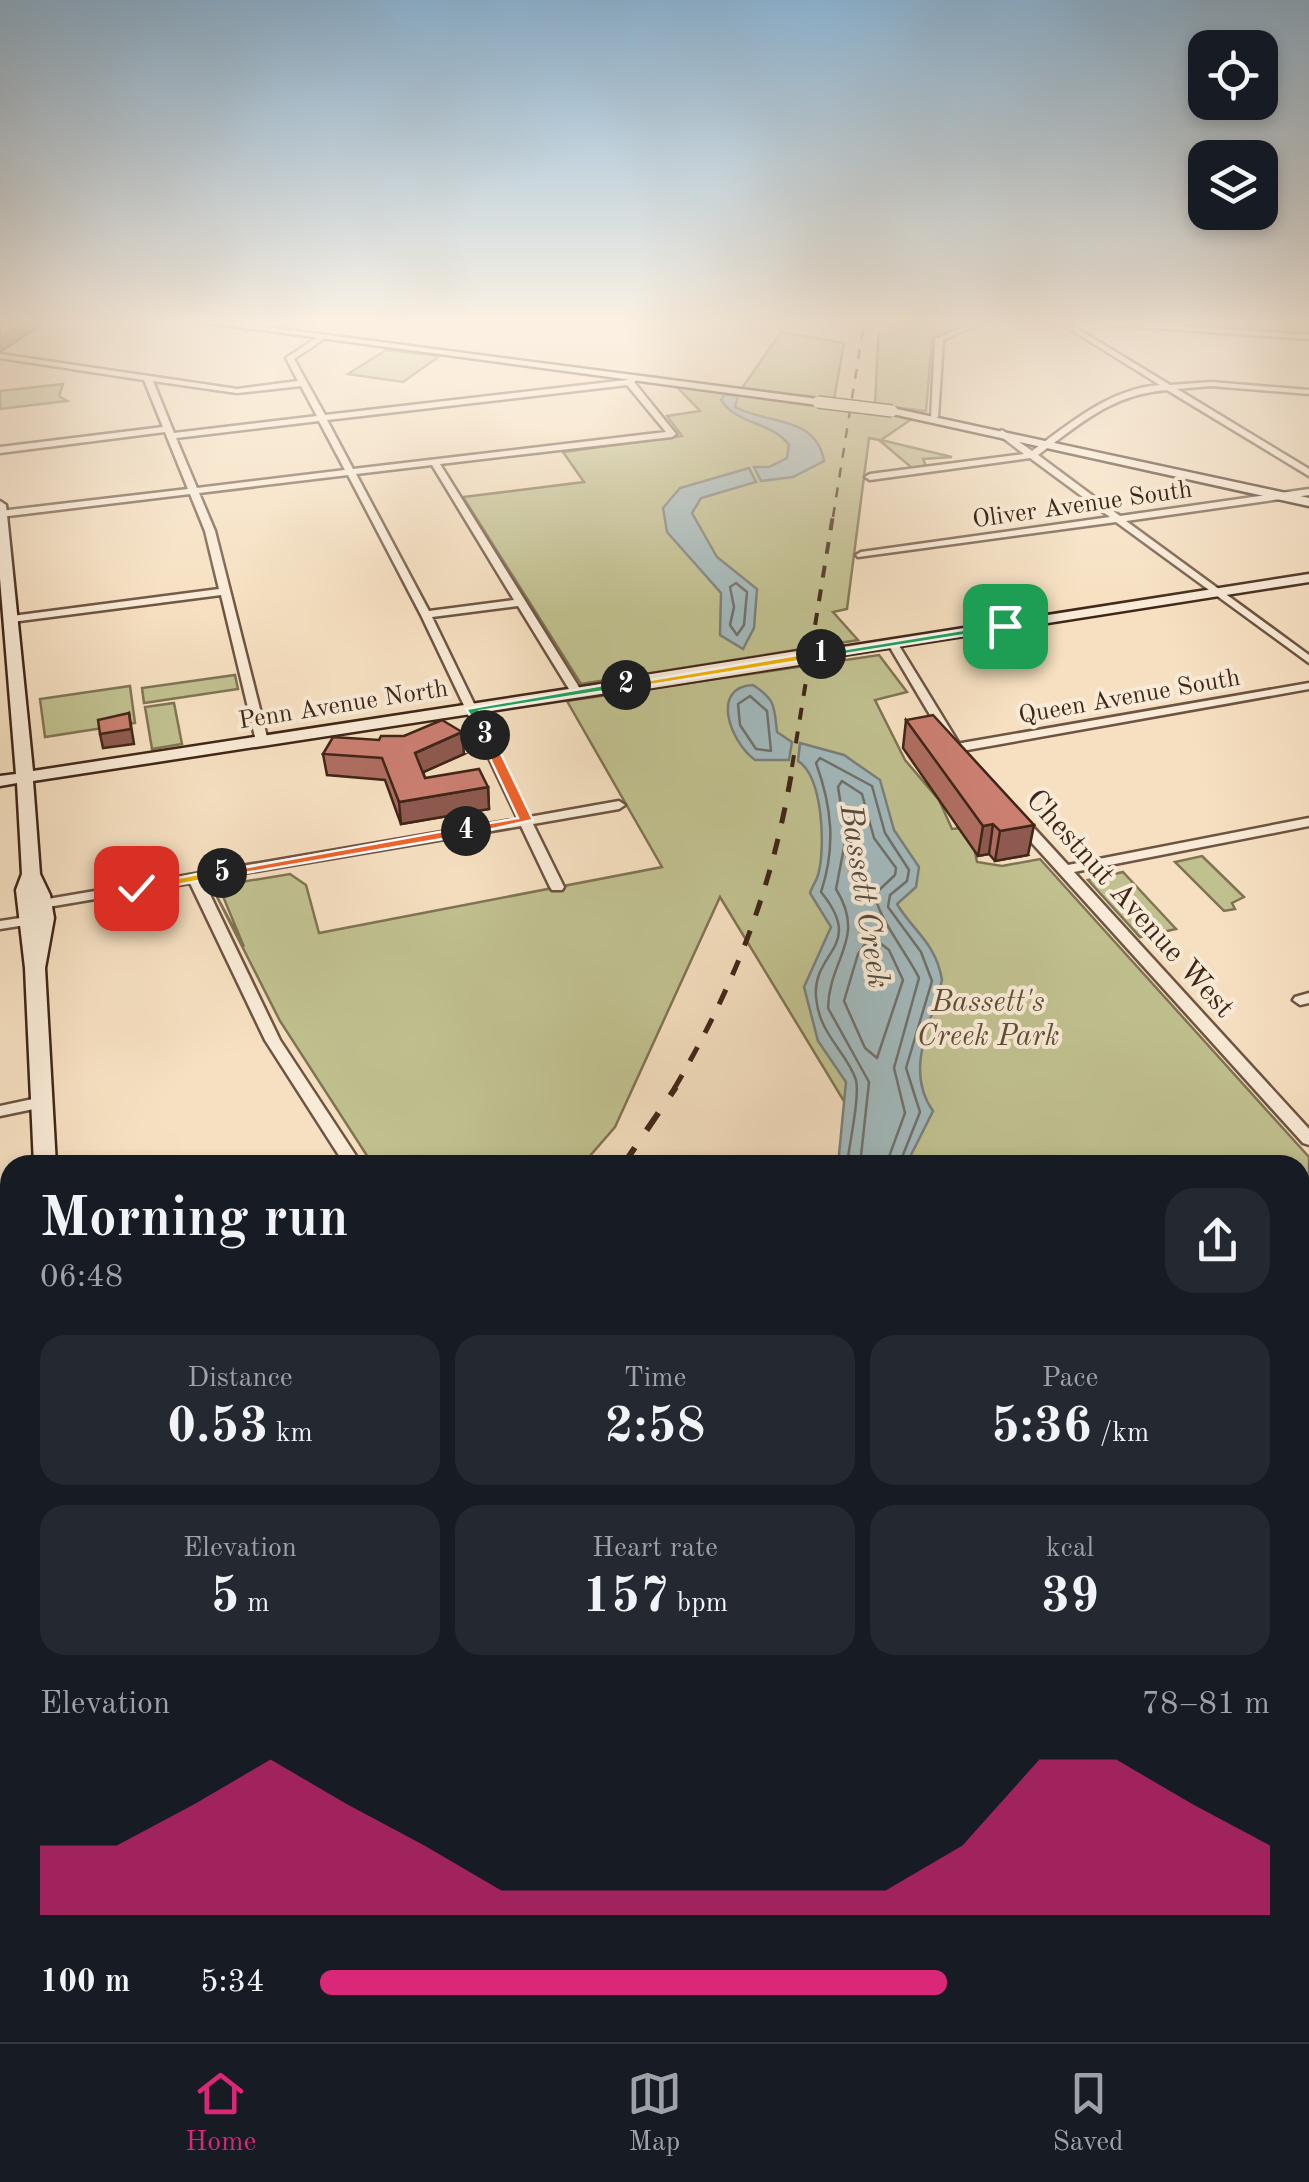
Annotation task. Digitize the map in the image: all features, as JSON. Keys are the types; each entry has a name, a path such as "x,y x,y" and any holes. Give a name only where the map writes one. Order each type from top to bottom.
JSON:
{"street":[{"path":"165,418 210,531 262,741"},
{"path":"0,450 309,418"},
{"path":"323,418 426,616 557,887"},
{"path":"1,514 672,434 660,418"},
{"path":"940,418 1309,502"},
{"path":"870,477 1034,455 1084,418"},
{"path":"1220,418 1309,473"},
{"path":"1002,432 1309,660"},
{"path":"435,463 576,692"},
{"name":"Oliver Avenue South","path":"861,555 1309,492"},
{"path":"0,505 4,590 12,620 31,874 42,904 44,930 35,968"},
{"name":"Penn Avenue North","path":"0,781 1309,578"},
{"path":"12,620 225,592"},
{"path":"426,616 521,602"},
{"name":"Queen Avenue South","path":"892,644 960,754 1309,686"},
{"path":"42,904 619,805"},
{"name":"Chestnut Avenue West","path":"1006,806 1309,1138"},
{"path":"1064,870 1309,822"},
{"path":"31,874 25,890 35,968 44,1155"},
{"path":"196,878 273,1040 348,1155"},
{"path":"0,926 27,921"},
{"path":"0,1111 42,1102"}],"green space":[{"path":"669,418 913,418 881,440 952,457 923,459 926,466 912,468 879,440 869,438 847,609 833,612 858,640 581,684 463,497 584,482 563,452 682,436"},
{"name":"Bassett's Creek Park","path":"879,655 907,692 875,700 905,760 939,800 952,829 961,828 972,837 977,862 1002,866 1040,859 1307,1155 851,1155 850,1111 720,897 615,1127 591,1155 367,1155 280,1021 213,889 244,947 220,889 223,885 290,874 306,885 319,933 662,867 567,701"},
{"path":"235,675 238,689 144,703 142,688"},
{"path":"130,686 135,723 45,737 40,699"},
{"path":"174,703 182,744 152,749 145,707"},
{"path":"1202,856 1244,897 1232,903 1235,909 1224,911 1175,862"},
{"path":"1123,872 1176,929 1140,937 1088,880"}],"water":[{"path":"768,418 801,428 819,446 824,461 793,477 761,481 754,467 769,467 787,458 789,445 773,431 745,419"},
{"path":"749,468 756,482 701,498 692,513 717,557 757,589 754,628 743,649 720,635 721,593 667,532 663,508 680,488"},
{"path":"753,685 772,704 777,732 792,742 789,760 755,760 732,729 728,705 732,695"},
{"name":"Bassett Creek","path":"800,743 844,755 880,780 894,830 919,867 916,887 897,904 935,956 942,980 920,1063 925,1095 933,1111 911,1155 839,1155 846,1082 818,1041 804,987 831,927 810,893 819,871 822,829 813,781 798,761"}],"building":[{"path":"129,713 131,729 100,734 98,720"},
{"path":"933,715 1034,825 1000,831 993,824 983,826 906,720"},
{"path":"442,720 462,732 415,753 425,778 479,769 488,787 399,802 382,758 323,754 333,737 379,740 381,736 404,736"}],"railway":[{"path":"833,517 849,418"},
{"path":"792,767 833,515"},
{"path":"674,1089 716,1010 750,932 775,851 793,764"},
{"path":"630,1155 676,1087"}],"route":[{"path":"136,888 526,820 472,709 1005,626"}]}
